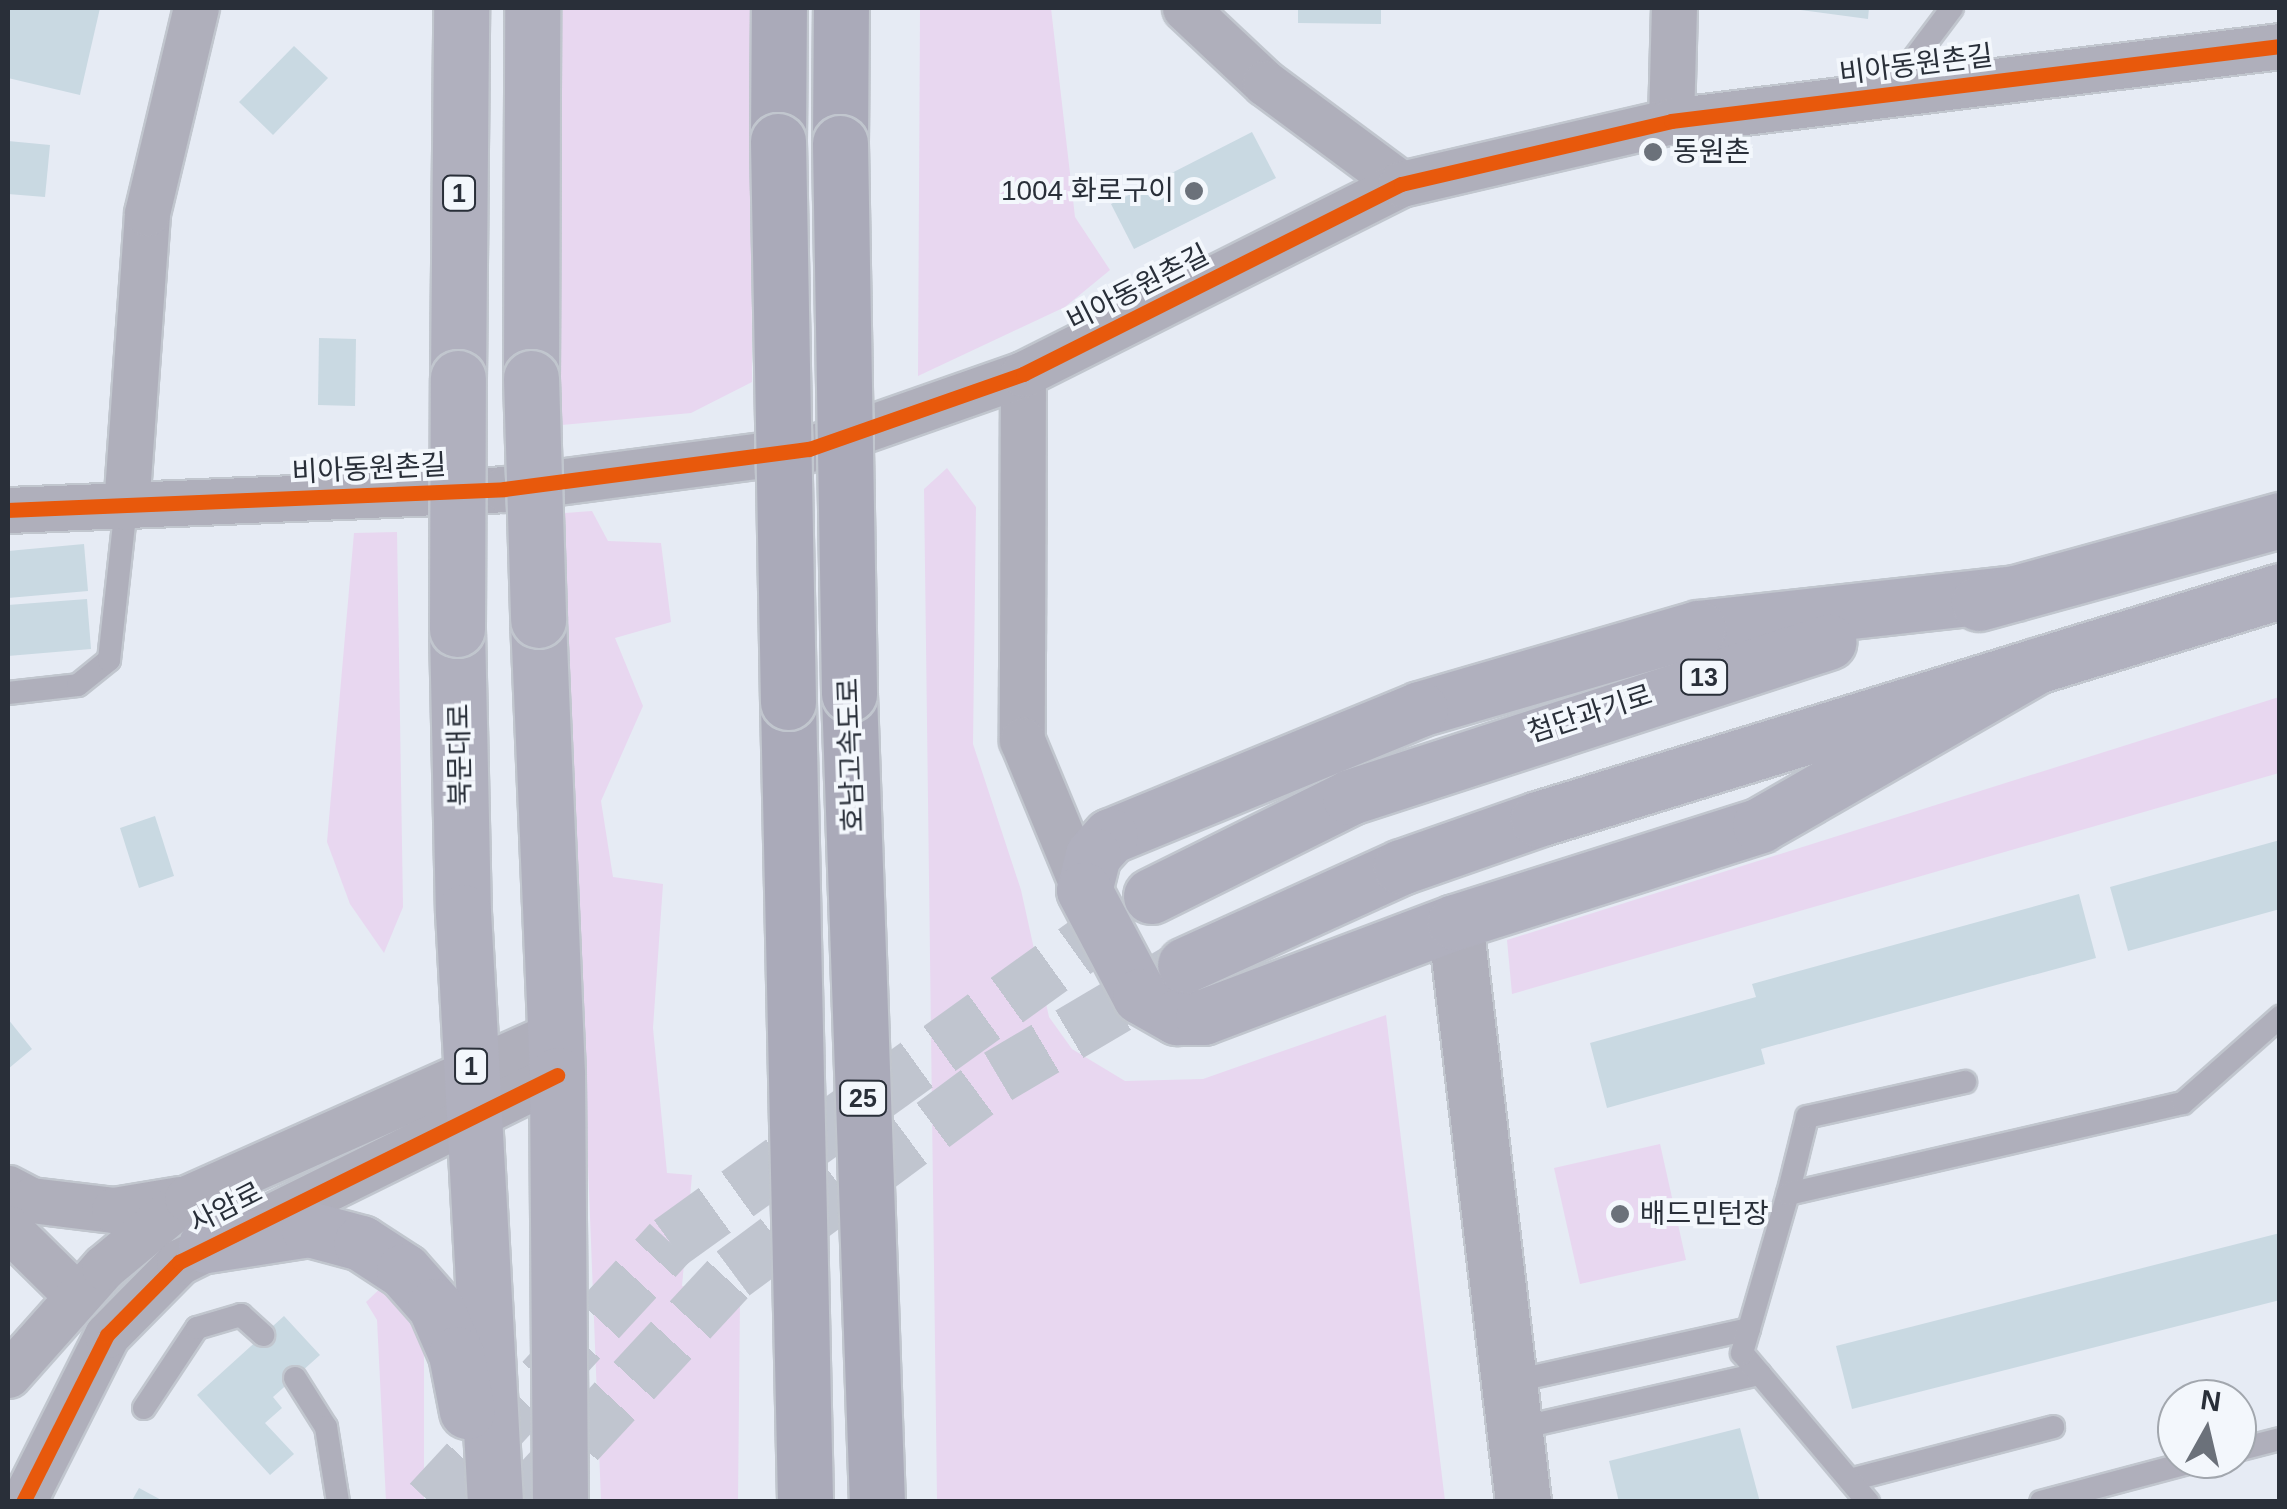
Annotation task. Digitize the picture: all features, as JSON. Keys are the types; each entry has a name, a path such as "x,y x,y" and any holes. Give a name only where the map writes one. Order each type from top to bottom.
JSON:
{"highway":[{"path":"779,8 778,141 805,1502"},
{"name":"호남고속도로","path":"841,8 849,694 879,1493"}],"main road":[{"name":"북문대로","path":"461,8 457,629 472,1093 495,1484"},
{"path":"532,8 531,378 556,1054 560,1502"},
{"name":"첨단과기로","path":"1150,896 1333,804 1473,752 1741,665 2280,520"},
{"path":"1185,966 1400,868 1538,818 2280,591"},
{"path":"2015,593 1698,628 1420,709 1110,836 1094,855 1084,890 1140,996 1190,1019 1455,922 1760,826 2038,665"},
{"path":"196,1221 309,1229 360,1243 404,1271 435,1306 456,1354 467,1410 495,1484"}],"street":[{"path":"126,507 147,213 196,8"},
{"path":"1185,8 1265,82 1401,184"},
{"path":"1671,120 1674,8"},
{"name":"비아동원촌길","path":"8,510 126,507 630,477 808,449 1023,374 1401,184 1671,120 1887,94 2268,34"},
{"path":"1023,374 1022,740 1084,890"},
{"path":"1455,922 1523,1502"},
{"name":"사암로","path":"8,1375 76,1296 196,1221 556,1054"},
{"path":"8,1188 32,1200 196,1221"},
{"name":"사암로","path":"22,1502 107,1336 196,1221"},
{"path":"8,1228 76,1296"}],"lane":[{"path":"1887,94 1952,8"},
{"path":"8,693 78,685 108,660 126,507"},
{"path":"1788,1194 2183,1104 2280,1017"},
{"path":"1868,1502 1742,1354 1807,1118 1965,1082"},
{"path":"144,1408 196,1328 241,1315 263,1335"},
{"path":"1512,1405 1749,1330"},
{"path":"1512,1405 1760,1374"},
{"path":"295,1378 326,1427 338,1502"},
{"path":"1850,1480 2053,1427"},
{"path":"2041,1502 2157,1471"}],"shaded area":[{"path":"558,8 751,8 752,382 691,413 562,425 553,369"},
{"path":"920,8 1051,8 1075,217 1110,270 1065,307 918,376"},
{"path":"947,468 976,507 973,744 1021,890 1049,1017 1072,1049 1125,1081 1203,1079 1386,1015 1445,1501 937,1501 924,489"},
{"path":"592,511 608,541 661,543 671,622 615,638 643,706 601,801 613,877 663,884 653,1028 667,1173 692,1175 682,1286 740,1298 738,1501 601,1501 565,513"},
{"path":"397,532 403,907 384,953 350,904 327,842 354,533"},
{"path":"2279,697 2279,773 1512,994 1507,940"},
{"name":"배드민턴장","path":"1660,1144 1686,1260 1580,1284 1554,1168"},
{"path":"388,1281 403,1293 424,1348 424,1501 386,1501 377,1320 366,1302"}],"building":[{"path":"8,8 100,8 80,95 8,78"},
{"path":"1298,8 1381,8 1381,24 1298,23"},
{"path":"1786,8 1869,8 1868,19"},
{"path":"294,46 328,78 273,135 239,102"},
{"name":"1004 화로구이","path":"1252,132 1276,178 1134,249 1111,204"},
{"path":"8,141 50,145 45,197 8,194"},
{"path":"319,338 356,339 355,406 318,405"},
{"path":"84,544 88,591 8,598 8,551"},
{"path":"87,599 91,649 8,656 8,605"},
{"path":"155,816 174,876 139,888 120,828"},
{"path":"2280,840 2280,909 2128,951 2110,887"},
{"path":"2079,894 2096,958 1761,1049 1765,1064 1607,1108 1590,1043 1756,997 1752,984"},
{"path":"8,1019 32,1049 8,1069"},
{"path":"2280,1233 2280,1300 1852,1409 1836,1346"},
{"path":"284,1316 320,1355 273,1397 282,1408 265,1423 294,1454 270,1475 197,1395"},
{"path":"1740,1428 1760,1502 1619,1502 1609,1461"},
{"path":"139,1488 165,1502 131,1502"}],"tunnel":[{"path":"430,1502 670,1242 1144,901"},
{"path":"521,1502 733,1273 998,1076 1179,969"}],"cycle path":[{"path":"8,510 504,489 809,449 1023,374 1401,184 1671,121 2280,46"},
{"path":"23,1502 107,1335 179,1262 557,1075"}],"place":[{"name":"동원촌","path":"1653,152"},
{"name":"1004 화로구이","path":"1194,191"},
{"name":"배드민턴장","path":"1620,1214"}]}
